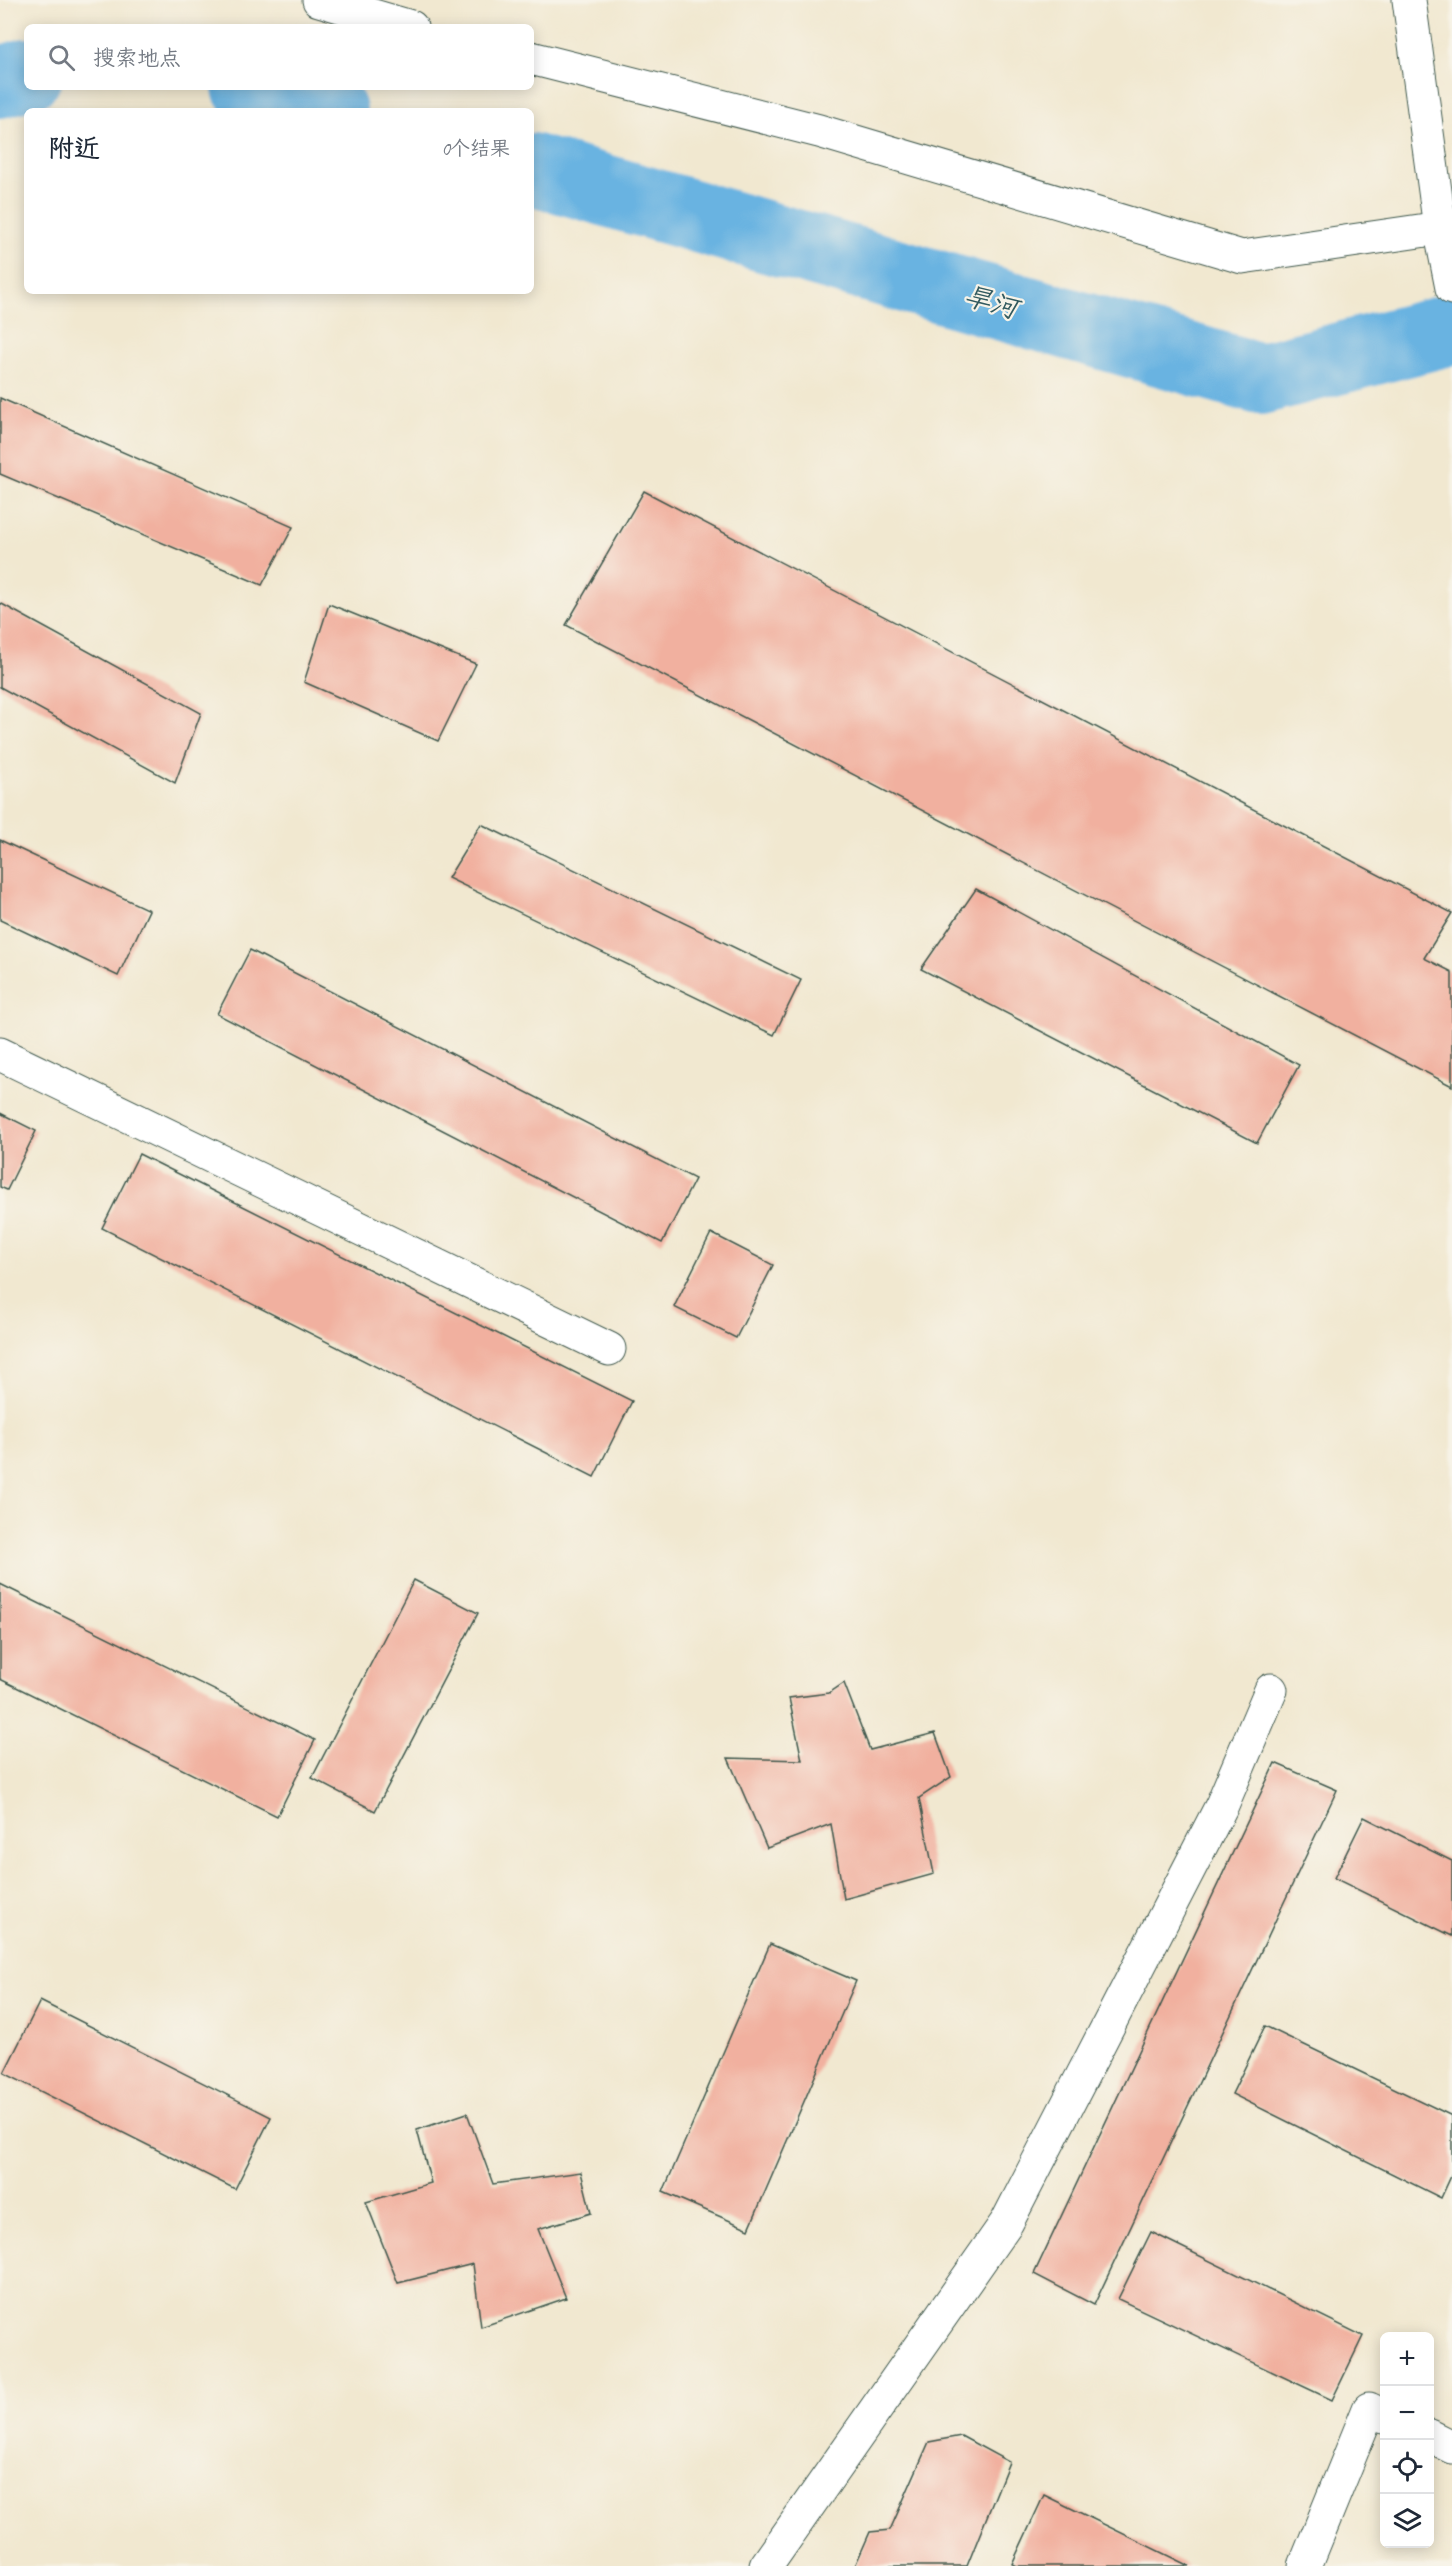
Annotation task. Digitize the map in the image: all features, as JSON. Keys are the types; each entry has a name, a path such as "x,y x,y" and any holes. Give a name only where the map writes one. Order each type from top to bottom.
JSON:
{"street":[{"path":"319,0 401,24"},
{"path":"1409,0 1440,228 1452,288"},
{"path":"534,59 819,131 1242,257 1440,228"},
{"path":"0,1054 609,1349"},
{"path":"766,2566 1007,2222 1221,1805 1271,1690"},
{"path":"1305,2566 1369,2409 1380,2414"},
{"path":"1434,2438 1452,2446"}],"building":[{"path":"0,398 293,527 262,585 0,474"},
{"path":"644,491 1452,913 1424,958 1452,972 1452,1086 566,625"},
{"path":"0,603 201,713 175,783 0,687"},
{"path":"329,604 476,664 438,741 304,682"},
{"path":"481,824 801,980 774,1035 448,878"},
{"path":"0,840 149,910 118,976 0,920"},
{"path":"976,889 1299,1065 1257,1143 921,969"},
{"path":"250,950 695,1179 662,1243 217,1014"},
{"path":"0,1113 36,1131 7,1190 0,1187"},
{"path":"139,1154 632,1401 594,1477 102,1228"},
{"path":"711,1233 773,1265 736,1338 674,1307"},
{"path":"414,1580 478,1613 375,1811 312,1778"},
{"path":"0,1584 315,1740 277,1816 0,1679"},
{"path":"844,1683 870,1750 935,1733 951,1777 919,1798 934,1874 844,1899 831,1824 767,1848 728,1758 802,1760 789,1698 829,1693"},
{"path":"1275,1763 1337,1790 1094,2305 1034,2274"},
{"path":"1364,1817 1452,1861 1452,1936 1334,1878"},
{"path":"770,1944 856,1981 749,2229 663,2192"},
{"path":"40,2001 271,2117 235,2189 4,2073"},
{"path":"1265,2026 1452,2116 1452,2174 1441,2198 1232,2094"},
{"path":"467,2113 493,2184 581,2172 591,2213 538,2229 566,2298 481,2327 473,2264 398,2283 366,2202 431,2183 417,2130"},
{"path":"1151,2232 1363,2336 1332,2400 1118,2299"},
{"path":"961,2436 1009,2462 967,2566 855,2566 870,2532 890,2530 929,2442"},
{"path":"1044,2495 1189,2566 1016,2566 1012,2564"}],"waterway":[{"name":"旱河","path":"0,82 24,75"},
{"name":"旱河","path":"258,90 321,108"},
{"name":"旱河","path":"534,170 1260,379 1452,329"}]}
